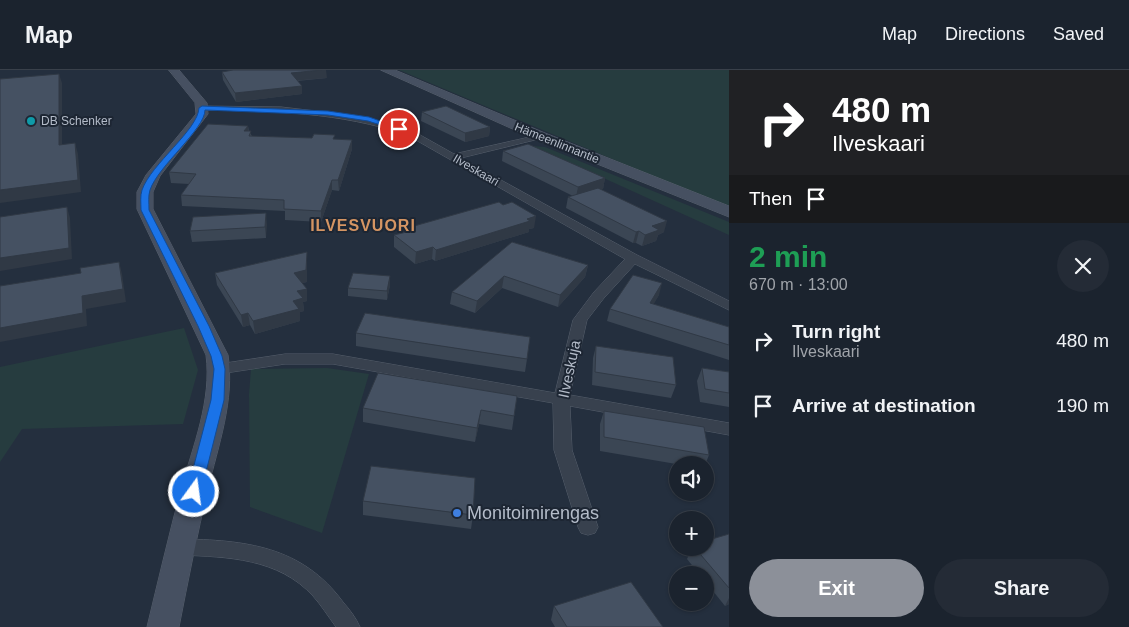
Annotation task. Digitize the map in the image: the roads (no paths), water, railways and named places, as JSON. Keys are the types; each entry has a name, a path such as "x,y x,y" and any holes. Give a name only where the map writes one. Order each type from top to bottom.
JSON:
{"street":[{"path":"163,627 180,547 217,400 220,369 203,326 145,210 145,192 153,175 202,114 198,98 174,70"},
{"name":"Hämeenlinnantie","path":"386,70 540,136 729,212"},
{"name":"Ilveskaari","path":"202,108 308,111 369,119 410,133 633,258 729,306"},
{"path":"453,157 540,136"},
{"name":"Ilveskuja","path":"588,527 564,450 561,400 580,320 598,296 633,258"},
{"path":"220,369 285,359 333,360 729,429"},
{"path":"180,547 219,548 264,555 287,563 316,585 349,627"}],"place":[{"name":"DB Schenker","path":"31,121"},
{"name":"Monitoimirengas","path":"457,513"}],"district":[{"name":"ILVESVUORI","path":"363,225"}]}
